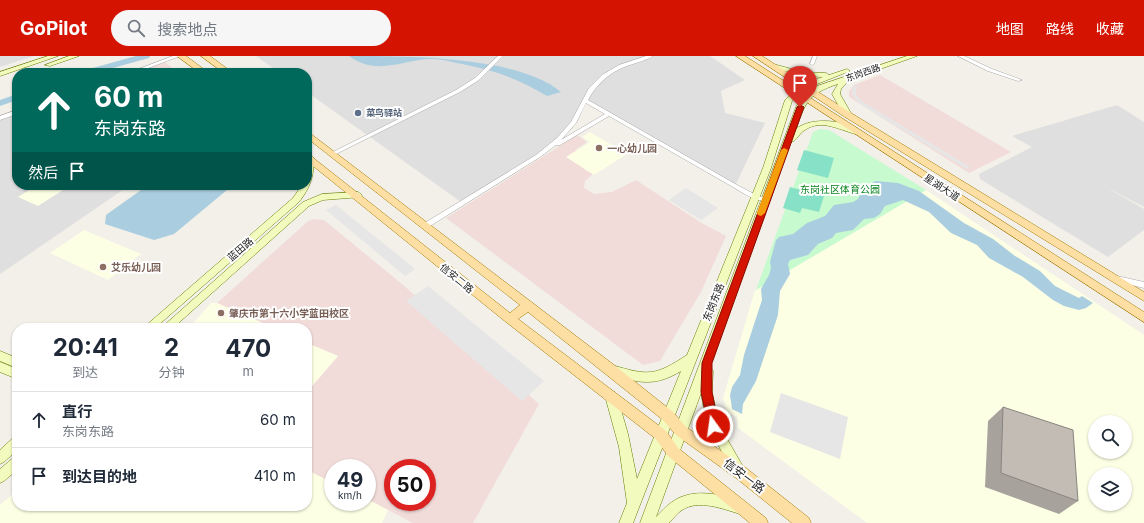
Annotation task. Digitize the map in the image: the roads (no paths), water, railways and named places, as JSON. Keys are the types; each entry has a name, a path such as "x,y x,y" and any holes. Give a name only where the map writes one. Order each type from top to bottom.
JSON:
{"main road":[{"path":"18,68 55,56"},
{"path":"39,68 76,56"},
{"path":"180,56 198,68"},
{"path":"204,56 222,68"},
{"path":"741,57 752,56"},
{"name":"星湖大道","path":"757,56 848,115 1144,297"},
{"name":"东岗西路","path":"804,86 894,56"},
{"name":"东岗西路","path":"813,92 847,78 914,56"},
{"name":"星湖大道","path":"741,57 796,91 1144,318"},
{"path":"773,66 803,74 840,74"},
{"path":"0,74 12,70"},
{"path":"853,70 860,74"},
{"path":"0,80 12,76"},
{"path":"847,78 838,88 836,94 848,115"},
{"name":"东岗东路","path":"647,523 707,363 761,198 767,168 788,100 796,91 804,86"},
{"name":"东岗东路","path":"626,523 691,358 761,198 786,146 799,110 806,98 813,92"},
{"path":"786,146 800,130 809,124 831,125 859,133"},
{"name":"信安二路","path":"312,138 610,369"},
{"name":"信安二路","path":"312,160 358,196 459,280 611,396"},
{"name":"蓝田路","path":"154,323 296,200 304,190"},
{"name":"蓝田路","path":"172,323 306,204 322,197 358,196"},
{"path":"510,319 527,306"},
{"path":"0,356 12,361"},
{"path":"610,369 639,377 655,378 672,372 691,358"},
{"path":"707,363 706,392 713,426 741,473"},
{"path":"0,367 12,372"},
{"name":"信安一路","path":"610,369 668,416 681,431 741,473 804,523"},
{"path":"680,387 695,394"},
{"path":"611,396 661,435 673,452 761,523"},
{"path":"611,396 622,427 629,463 633,505"},
{"path":"0,477 12,466"},
{"path":"644,476 661,484"},
{"path":"659,523 676,507 684,502 694,500 706,499 744,510"}],"street":[{"path":"145,68 180,56"},
{"path":"332,154 453,94 477,79 501,56"},
{"path":"538,156 559,139 573,123 592,88 604,76 621,66 651,56"},
{"path":"812,64 815,56"},
{"path":"960,56 990,70 1020,80"},
{"path":"585,100 761,198"},
{"path":"0,118 12,114"},
{"path":"425,226 609,114"},
{"path":"1114,278 1144,285"}],"water":[{"path":"349,56 431,58 461,60 491,65 518,71 542,80 561,92 547,96 506,76 485,69 443,60 432,59 380,66 359,62"},
{"path":"876,181 898,183 919,191 964,223 993,239 1015,256 1040,271 1055,286 1079,298 1082,296 1093,303 1086,308 1079,310 1064,306 1053,300 1023,277 989,258 977,245 951,233 929,212 903,200 885,206 880,214 874,218 864,219 853,230 836,233 832,238 818,244 808,255 790,260 788,264 790,274 780,291 778,315 756,381 743,404 742,414 732,409 730,395 732,387 740,375 744,355 762,300 761,289 769,275 771,268 770,262 776,240 779,237 793,234 807,223 825,216 834,205 853,202 858,199 864,187"},
{"path":"141,190 227,190 174,234 154,240 105,224 106,215"}],"waterway":[{"path":"103,68 146,56"},
{"path":"0,103 12,99"}],"place":[{"name":"菜鸟驿站","path":"358,113"},
{"name":"一心幼儿园","path":"599,148"},
{"name":"艾乐幼儿园","path":"103,267"},
{"name":"肇庆市第十六小学蓝田校区","path":"221,313"}],"park label":[{"name":"东岗社区体育公园","path":"840,189"}]}
